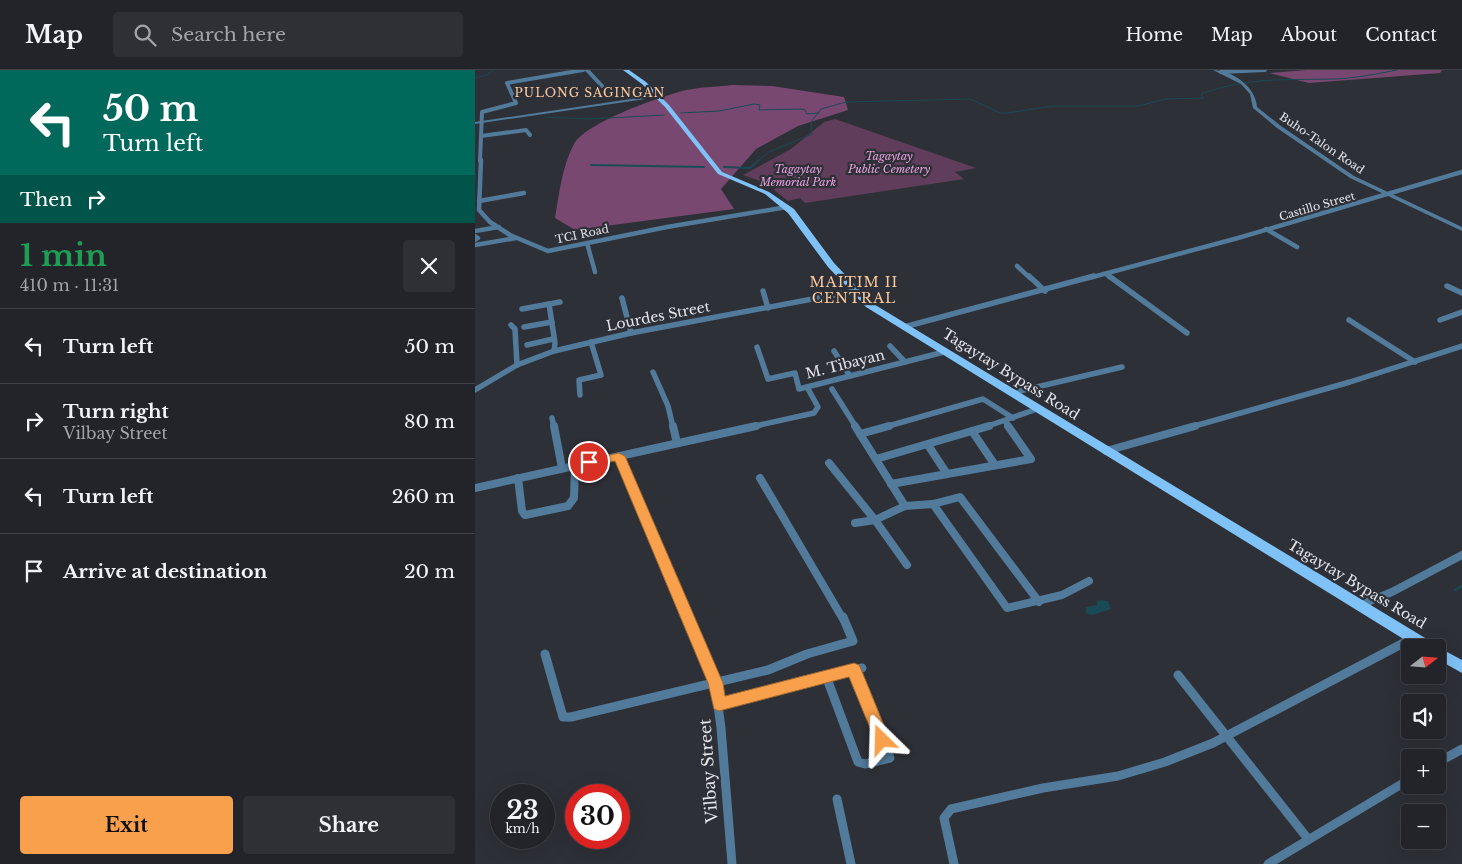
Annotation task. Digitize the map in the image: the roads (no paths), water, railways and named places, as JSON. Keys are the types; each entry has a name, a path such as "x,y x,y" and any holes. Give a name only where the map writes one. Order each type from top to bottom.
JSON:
{"main road":[{"name":"Tagaytay Bypass Road","path":"626,70 657,96 720,173 767,193 787,207 855,292 869,305 1106,452 1413,638"},
{"path":"1446,657 1462,667"}],"street":[{"path":"475,216 478,212 479,200 478,123 482,112 516,103 507,83 583,70"},
{"path":"587,70 602,86"},
{"name":"Buho-Talon Road","path":"1215,70 1243,84 1255,95 1255,107 1279,127 1352,177 1462,229"},
{"path":"1221,72 1265,70"},
{"path":"478,123 657,96"},
{"path":"506,126 508,133"},
{"path":"479,136 526,130 530,135"},
{"name":"Castillo Street","path":"904,327 1045,291 1462,172"},
{"path":"479,200 523,193"},
{"name":"TCI Road","path":"478,212 516,238 539,250 547,251 680,224 787,207"},
{"path":"475,231 499,227"},
{"path":"1266,229 1297,247"},
{"path":"475,236 478,238 475,240"},
{"path":"475,245 516,238"},
{"path":"587,243 595,272"},
{"path":"1017,266 1045,291"},
{"path":"1106,274 1187,333"},
{"path":"1447,286 1462,293"},
{"path":"763,291 768,308"},
{"name":"Lourdes Street","path":"475,390 517,365 554,351 631,333 855,292"},
{"path":"622,298 631,333"},
{"path":"522,309 560,302"},
{"path":"549,304 554,351"},
{"path":"1440,320 1462,312"},
{"path":"1349,320 1415,362"},
{"path":"524,327 552,322"},
{"path":"511,325 515,329 517,365"},
{"path":"527,345 553,339"},
{"path":"581,395 579,380 601,375 591,342"},
{"path":"890,346 905,362"},
{"path":"1106,452 1415,362 1462,346"},
{"name":"M. Tibayan","path":"757,347 768,379 795,373 799,388 944,352"},
{"path":"834,351 850,376"},
{"path":"1011,393 1122,367"},
{"path":"653,372 668,406 677,443"},
{"path":"475,488 814,412 818,407 807,387"},
{"path":"832,389 905,506"},
{"path":"860,434 983,399 1013,418"},
{"path":"876,459 928,445 1037,409"},
{"path":"552,418 562,468"},
{"path":"891,484 1031,459 1005,421"},
{"path":"972,431 995,465"},
{"path":"928,445 947,474"},
{"name":"Vilbay Street","path":"619,456 715,683 719,704 727,828 732,864"},
{"path":"829,462 875,520 907,565"},
{"path":"518,478 522,512 525,515 568,506 574,498 575,465"},
{"path":"545,654 563,717 571,717 768,670 807,654 853,641 846,623 760,478"},
{"path":"855,523 875,520 905,506 933,504 960,498 1039,602"},
{"path":"933,504 1007,608 1039,602 1062,595 1089,581"},
{"path":"1360,606 1392,592 1462,555"},
{"path":"955,864 944,818 951,809 1043,788 1118,776 1165,762 1213,743 1225,735 1413,638"},
{"path":"719,704 826,676 858,668 889,758 865,764 858,762 826,676"},
{"path":"1177,675 1308,839"},
{"path":"1446,758 1462,749"},
{"path":"1268,864 1401,785"},
{"path":"837,800 851,864"}],"water":[{"path":"1097,601 1108,601 1111,609 1092,615 1086,613 1086,607 1097,605"}],"waterway":[{"path":"475,78 487,75 493,70"},
{"path":"818,113 821,109 846,102 970,99 1000,113 1052,106 1138,106 1166,99 1203,98 1201,94 1251,82 1343,78 1397,70"},
{"path":"681,113 719,111 754,104 760,105 759,110 801,109 805,110 807,114 818,113"},
{"path":"758,161 769,152 812,134 811,122 818,113"},
{"path":"544,117 589,119 665,115"},
{"path":"724,167 750,168 759,160"},
{"path":"591,165 704,167"},
{"path":"1455,590 1462,586"}],"district":[{"name":"PULONG SAGINGAN","path":"590,93"},
{"name":"MAITIM II CENTRAL","path":"854,290"}],"park label":[{"name":"Tagaytay Public Cemetery","path":"889,162"},
{"name":"Tagaytay Memorial Park","path":"798,175"}]}
